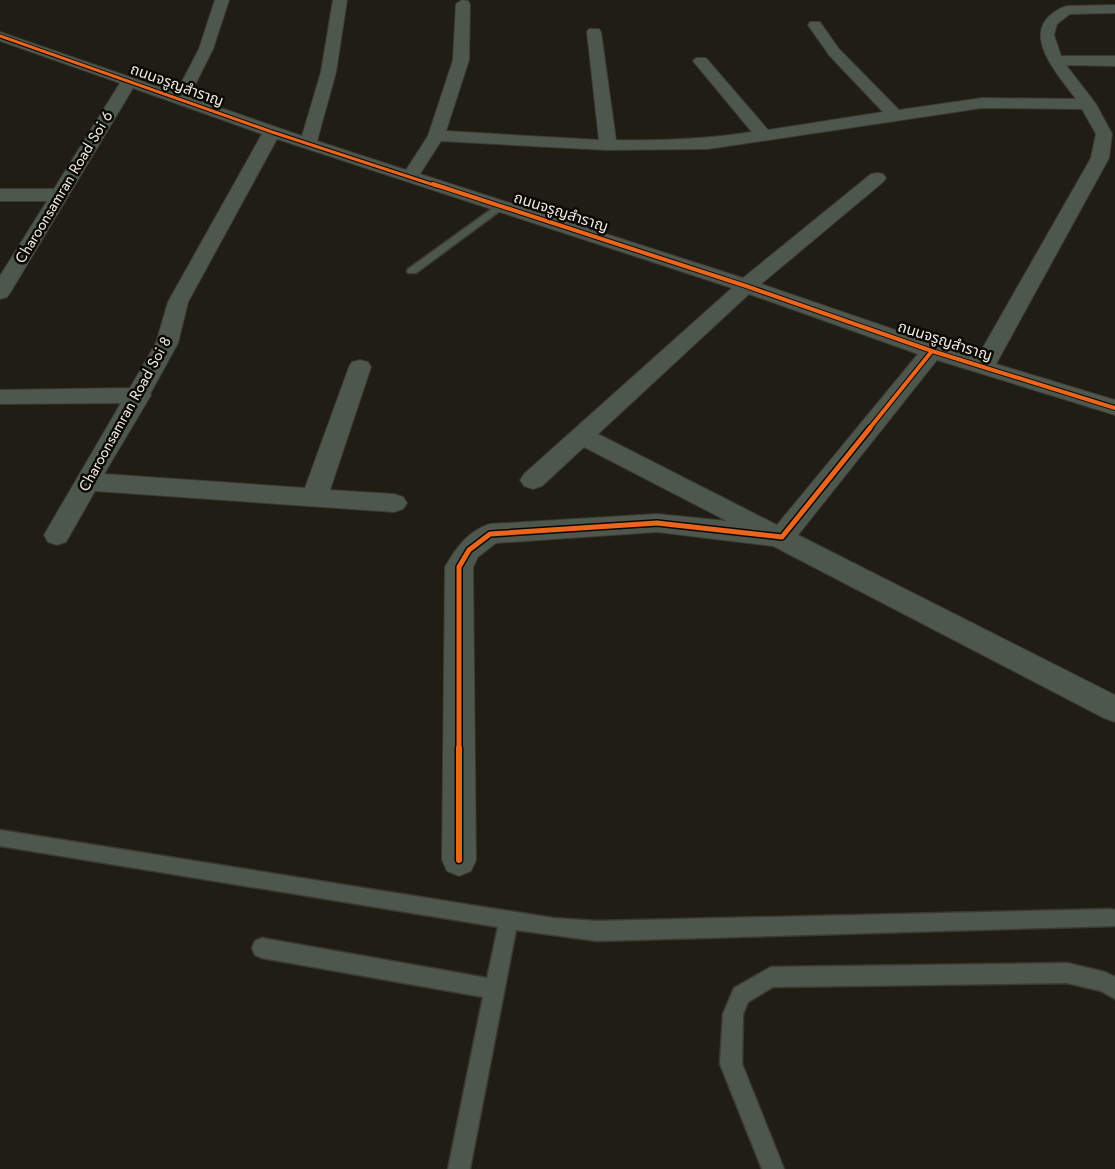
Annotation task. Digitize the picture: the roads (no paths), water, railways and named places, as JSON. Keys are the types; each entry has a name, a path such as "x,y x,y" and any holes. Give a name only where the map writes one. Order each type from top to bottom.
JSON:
{"street":[{"path":"180,100 206,49 222,0"},
{"path":"308,142 316,122 329,76 340,0"},
{"path":"411,175 436,136 461,60 463,4"},
{"path":"983,367 1100,158 1104,134 1088,104 1055,60 1047,36 1050,22 1061,5 1115,8"},
{"path":"816,25 834,52 895,115"},
{"path":"594,32 608,144"},
{"name":"ถนนจรูญสำราญ","path":"0,36 272,132 411,175 746,286 932,351 1115,408"},
{"path":"1055,60 1115,61"},
{"path":"701,61 764,136"},
{"name":"Charoonsamran Road Soi 6","path":"0,293 129,81"},
{"path":"436,136 679,146 708,144 982,103 1088,104"},
{"name":"Charoonsamran Road Soi 8","path":"57,535 139,395 167,343 178,302 272,132"},
{"path":"533,480 746,286 877,178"},
{"path":"0,195 60,195"},
{"path":"782,537 932,351"},
{"path":"314,498 360,367"},
{"path":"0,396 139,395"},
{"path":"582,436 1115,709"},
{"path":"88,482 394,503"},
{"path":"459,860 458,567 469,550 490,534 657,523 782,537"}],"lane":[{"path":"412,271 500,206"},
{"path":"0,838 553,927 597,931 1111,918"},
{"path":"459,1169 509,919"},
{"path":"262,948 495,989"},
{"path":"773,1169 731,1064 733,1014 741,995 770,977 1067,973 1105,982 1115,989"}]}
